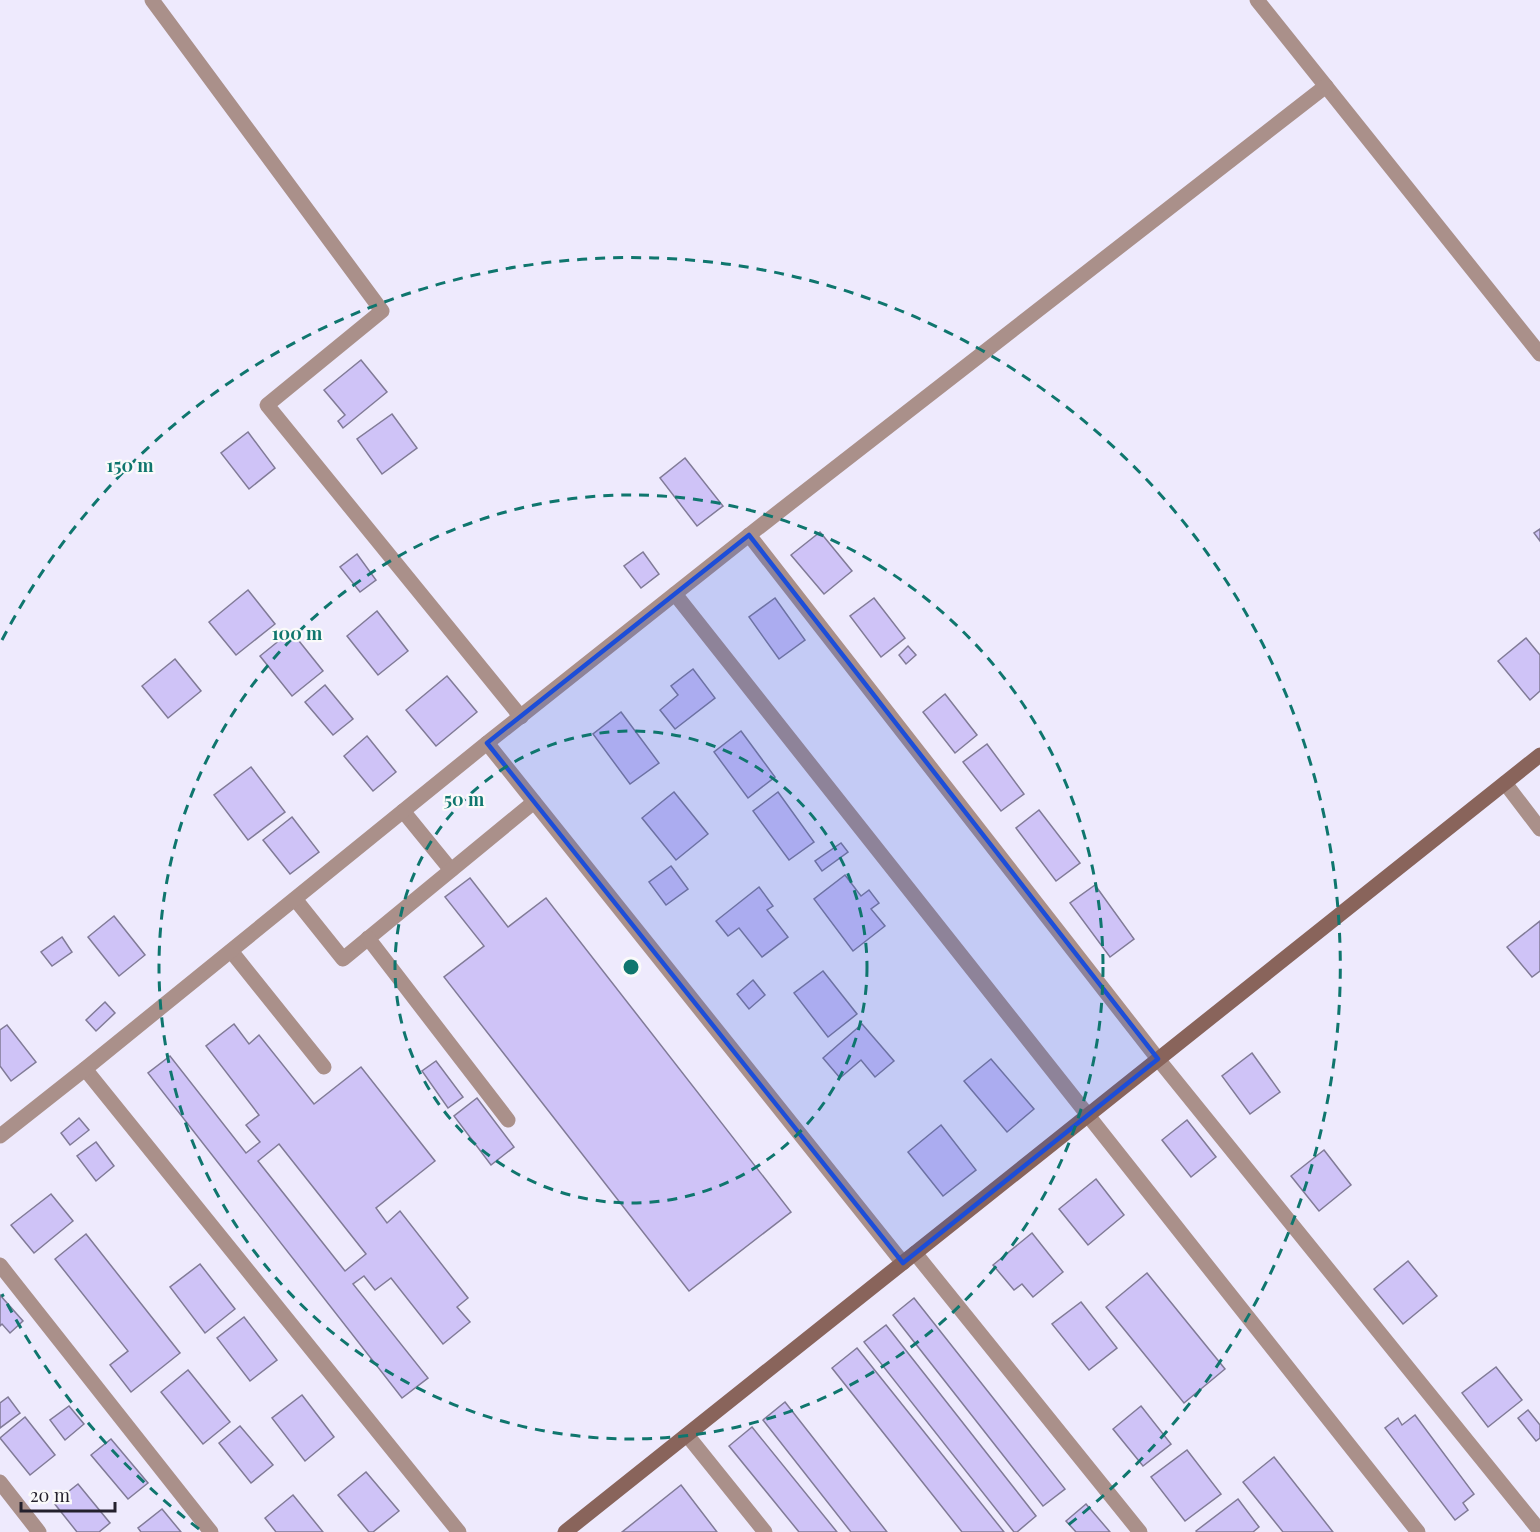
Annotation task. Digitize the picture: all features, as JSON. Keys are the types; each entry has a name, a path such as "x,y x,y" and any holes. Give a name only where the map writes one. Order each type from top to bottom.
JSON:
{"street":[{"path":"152,0 382,311 267,405 521,717"},
{"path":"1257,0 1540,354"},
{"path":"0,1136 748,535 1326,86"},
{"path":"748,535 1158,1059 1540,1531"},
{"path":"675,594 1418,1532"},
{"path":"488,743 903,1263"},
{"path":"565,1532 1540,755"},
{"path":"1504,783 1540,829"},
{"path":"295,899 343,959 534,802"},
{"path":"404,811 451,870"},
{"path":"368,938 508,1120"},
{"path":"231,951 324,1067"},
{"path":"85,1069 459,1532"},
{"path":"915,1253 1140,1532"},
{"path":"0,1265 211,1532"},
{"path":"687,1435 765,1532"},
{"path":"0,1482 39,1532"}],"highlighted area":[{"path":"749,535 1158,1059 903,1263 487,743"}],"building":[{"path":"361,360 387,392 343,428 338,421 345,415 324,390"},
{"path":"392,414 417,448 382,474 357,439"},
{"path":"248,432 275,468 249,489 221,453"},
{"path":"685,458 723,506 697,526 660,478"},
{"path":"1540,529 1540,541 1534,533"},
{"path":"820,532 852,571 824,594 791,555"},
{"path":"643,552 659,574 641,588 624,566"},
{"path":"357,554 376,580 360,592 340,567"},
{"path":"248,590 275,624 236,655 209,622"},
{"path":"775,598 805,640 779,659 749,617"},
{"path":"874,598 905,638 881,657 850,616"},
{"path":"377,611 408,651 378,675 347,636"},
{"path":"291,631 323,671 292,696 260,656"},
{"path":"1526,638 1540,655 1540,691 1530,700 1498,661"},
{"path":"908,646 916,655 906,664 899,655"},
{"path":"175,659 201,691 168,718 142,686"},
{"path":"693,669 715,698 675,729 660,710 678,695 671,686"},
{"path":"447,676 477,712 436,746 406,710"},
{"path":"325,685 353,719 333,735 305,702"},
{"path":"945,694 977,735 955,753 923,712"},
{"path":"621,712 659,763 630,784 593,734"},
{"path":"741,731 775,777 748,798 714,752"},
{"path":"367,736 396,772 373,791 344,756"},
{"path":"987,744 1024,794 1001,811 963,762"},
{"path":"251,767 285,812 248,840 214,795"},
{"path":"674,792 708,834 676,860 642,818"},
{"path":"778,792 814,842 789,860 753,811"},
{"path":"1039,810 1080,863 1056,881 1016,828"},
{"path":"292,817 319,852 290,874 263,840"},
{"path":"841,843 848,852 822,871 815,861"},
{"path":"671,866 688,889 666,905 649,882"},
{"path":"845,875 861,896 869,890 879,903 871,909 885,926 853,951 814,899"},
{"path":"470,878 508,927 546,898 791,1212 689,1291 444,977 484,946 445,897"},
{"path":"1095,885 1134,939 1110,957 1070,903"},
{"path":"759,887 773,906 767,910 788,937 762,957 739,928 728,936 716,921"},
{"path":"114,916 145,955 119,976 88,937"},
{"path":"1540,921 1540,971 1532,977 1507,947"},
{"path":"62,937 72,952 52,966 41,952"},
{"path":"823,971 857,1014 828,1037 794,993"},
{"path":"753,980 765,995 749,1009 737,994"},
{"path":"105,1002 115,1013 96,1031 86,1020"},
{"path":"234,1024 249,1044 259,1035 314,1104 361,1067 435,1161 376,1208 387,1223 400,1211 468,1298 457,1307 470,1322 443,1344 391,1278 375,1290 364,1276 353,1284 428,1378 402,1398 148,1073 170,1056 246,1153 260,1142 246,1125 259,1115 206,1046","holes":["279,1144 366,1254 345,1271 258,1161"]},
{"path":"862,1024 894,1061 875,1077 861,1060 840,1078 823,1058"},
{"path":"7,1025 36,1062 11,1081 0,1066 0,1030"},
{"path":"1252,1053 1280,1092 1250,1114 1222,1076"},
{"path":"991,1059 1034,1109 1007,1132 964,1081"},
{"path":"436,1061 463,1097 448,1108 422,1071"},
{"path":"477,1098 514,1147 491,1165 454,1116"},
{"path":"79,1118 89,1130 70,1145 61,1133"},
{"path":"1187,1120 1216,1157 1191,1177 1162,1140"},
{"path":"941,1125 976,1170 943,1196 908,1152"},
{"path":"96,1142 114,1166 96,1181 77,1156"},
{"path":"1324,1150 1351,1185 1319,1211 1291,1176"},
{"path":"1096,1179 1124,1215 1088,1245 1059,1209"},
{"path":"51,1194 73,1221 34,1253 11,1225"},
{"path":"1032,1233 1063,1272 1033,1297 1022,1284 1014,1290 993,1265"},
{"path":"86,1234 180,1353 131,1392 110,1365 128,1351 55,1259"},
{"path":"1408,1261 1437,1296 1403,1324 1374,1289"},
{"path":"200,1264 235,1309 205,1333 170,1287"},
{"path":"1147,1273 1225,1369 1184,1403 1106,1307"},
{"path":"0,1295 23,1321 10,1333 2,1324 0,1326"},
{"path":"914,1298 1065,1489 1043,1506 893,1315"},
{"path":"1081,1302 1117,1348 1089,1370 1052,1324"},
{"path":"244,1317 277,1360 250,1381 217,1338"},
{"path":"886,1325 1036,1516 1017,1532 1014,1532 864,1342"},
{"path":"857,1348 1004,1532 962,1532 832,1368"},
{"path":"1496,1367 1522,1400 1488,1427 1462,1393"},
{"path":"188,1370 230,1422 203,1444 161,1392"},
{"path":"302,1395 334,1437 305,1461 272,1418"},
{"path":"8,1397 20,1413 0,1428 0,1403"},
{"path":"785,1402 887,1532 851,1532 763,1420"},
{"path":"69,1406 84,1424 65,1440 50,1420"},
{"path":"1141,1406 1171,1444 1143,1466 1113,1429"},
{"path":"1528,1410 1540,1425 1540,1438 1536,1441 1518,1418"},
{"path":"1415,1415 1474,1494 1463,1503 1468,1510 1455,1520 1385,1428 1398,1418 1402,1425"},
{"path":"25,1417 55,1455 30,1475 0,1438"},
{"path":"240,1426 273,1465 251,1483 219,1443"},
{"path":"752,1427 837,1532 799,1532 729,1446"},
{"path":"111,1439 148,1483 128,1499 91,1455"},
{"path":"1187,1450 1221,1494 1185,1521 1151,1477"},
{"path":"1274,1457 1333,1532 1283,1532 1243,1482"},
{"path":"366,1472 399,1511 373,1532 369,1532 338,1495"},
{"path":"78,1484 110,1523 99,1532 77,1532 54,1503"},
{"path":"681,1485 717,1532 622,1532"},
{"path":"293,1495 323,1532 276,1532 265,1518"},
{"path":"1238,1499 1259,1527 1253,1532 1196,1531"},
{"path":"1086,1504 1110,1532 1076,1532 1066,1521"},
{"path":"162,1509 181,1532 141,1532 138,1528"}]}
